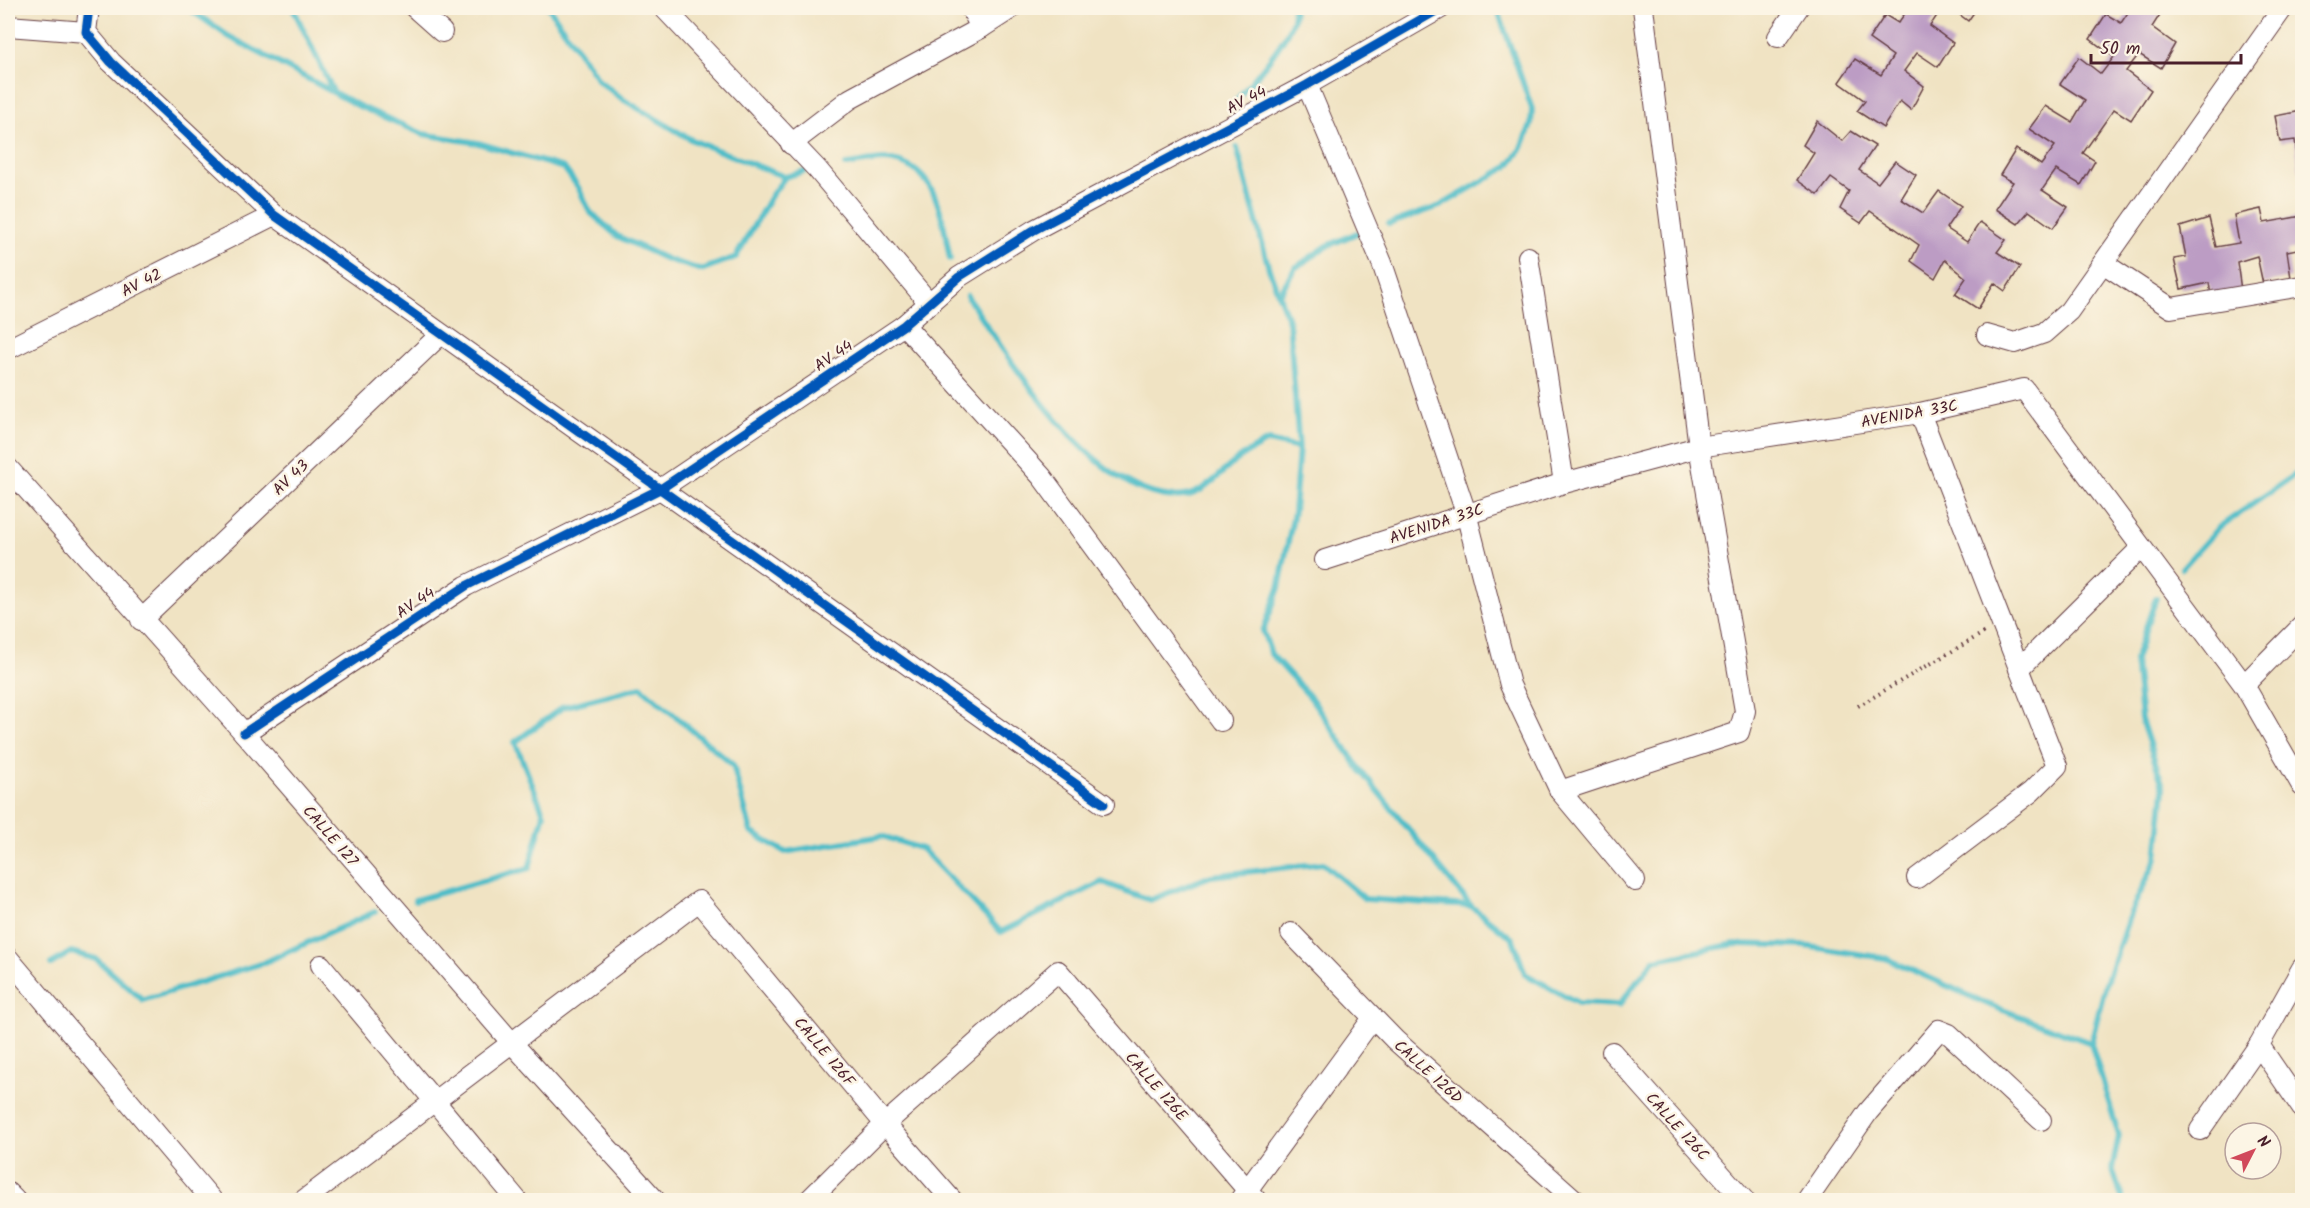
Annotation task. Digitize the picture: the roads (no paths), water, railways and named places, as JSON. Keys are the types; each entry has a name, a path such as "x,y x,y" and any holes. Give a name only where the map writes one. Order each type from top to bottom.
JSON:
{"street":[{"path":"86,32 90,8"},
{"path":"415,8 442,32"},
{"path":"664,8 817,170 930,304"},
{"path":"971,8 981,28"},
{"path":"791,144 850,99 981,28 1012,8"},
{"name":"AV 44","path":"244,733 466,586 662,488 904,325 958,277 1034,230 1307,85 1441,8"},
{"path":"1560,791 1739,732 1745,711 1699,447 1643,8"},
{"path":"1778,37 1798,8"},
{"path":"1987,335 2015,343 2044,333 2068,311 2283,8"},
{"path":"8,26 86,32 111,62 274,215 440,335 662,488 1104,804"},
{"path":"1307,85 1382,263 1466,513 1510,685 1560,791 1635,881"},
{"name":"AV 42","path":"8,349 274,215"},
{"path":"1528,257 1564,483"},
{"path":"2103,263 2171,308 2302,286"},
{"path":"904,325 1042,477 1221,721"},
{"name":"AV 43","path":"141,620 440,335"},
{"name":"AVENIDA 33C","path":"1325,560 1564,483 1699,447 1920,413 2024,389 2244,685 2302,786"},
{"path":"1917,878 2031,792 2057,766 1920,413"},
{"name":"CALLE 127","path":"8,468 244,733 512,1043 655,1200"},
{"path":"2019,669 2142,548"},
{"path":"2244,685 2302,626"},
{"name":"CALLE 126F","path":"512,1043 699,901 885,1124 952,1200"},
{"name":"CALLE 126D","path":"1291,933 1373,1018 1575,1200"},
{"path":"8,958 212,1200"},
{"path":"321,965 433,1103 517,1200"},
{"path":"2200,1130 2259,1045 2302,968"},
{"name":"CALLE 126E","path":"885,1124 1058,971 1248,1198"},
{"path":"1248,1198 1373,1018"},
{"path":"1807,1200 1868,1112 1939,1030 1949,1034 2041,1120"},
{"path":"304,1200 512,1043"},
{"path":"2259,1045 2302,1108"},
{"name":"CALLE 126C","path":"1612,1052 1733,1196"},
{"path":"809,1200 885,1124"},
{"path":"8,1192 15,1200"}],"waterway":[{"path":"188,8 228,36 359,106 423,134 478,143 564,168 578,187 590,212 617,236 666,259 701,270 736,257 771,196 785,177 804,171"},
{"path":"293,8 333,91"},
{"path":"549,8 599,81 624,100 692,140 785,177"},
{"path":"1234,103 1281,43 1289,30 1293,8"},
{"path":"1389,224 1440,206 1507,167 1521,150 1531,125 1532,109 1497,8"},
{"path":"1237,148 1269,269 1289,322 1299,448 1294,512 1279,588 1263,631 1271,654 1311,698 1358,767 1471,906 1513,939 1525,974 1578,1003 1619,1005 1654,960 1735,944 1804,946 1885,958 1992,1006 2091,1043 2119,1136 2112,1168 2123,1200"},
{"path":"846,165 884,160 902,163 916,171 927,182 940,210 950,259"},
{"path":"1279,295 1295,268 1327,246 1357,233"},
{"path":"967,296 1006,355 1059,423 1089,454 1120,478 1152,493 1184,496 1192,494 1207,486 1244,455 1268,441 1299,448"},
{"path":"2182,568 2218,528 2302,470"},
{"path":"2091,1043 2106,983 2130,914 2157,858 2164,789 2141,719 2135,660 2156,598"},
{"path":"415,900 529,868 544,814 515,742 563,707 641,687 733,765 751,832 785,852 882,836 922,849 1001,932 1102,882 1150,900 1211,876 1323,863 1365,899 1471,906"},
{"path":"51,964 71,952 96,959 143,1000 263,963 375,912"}]}
